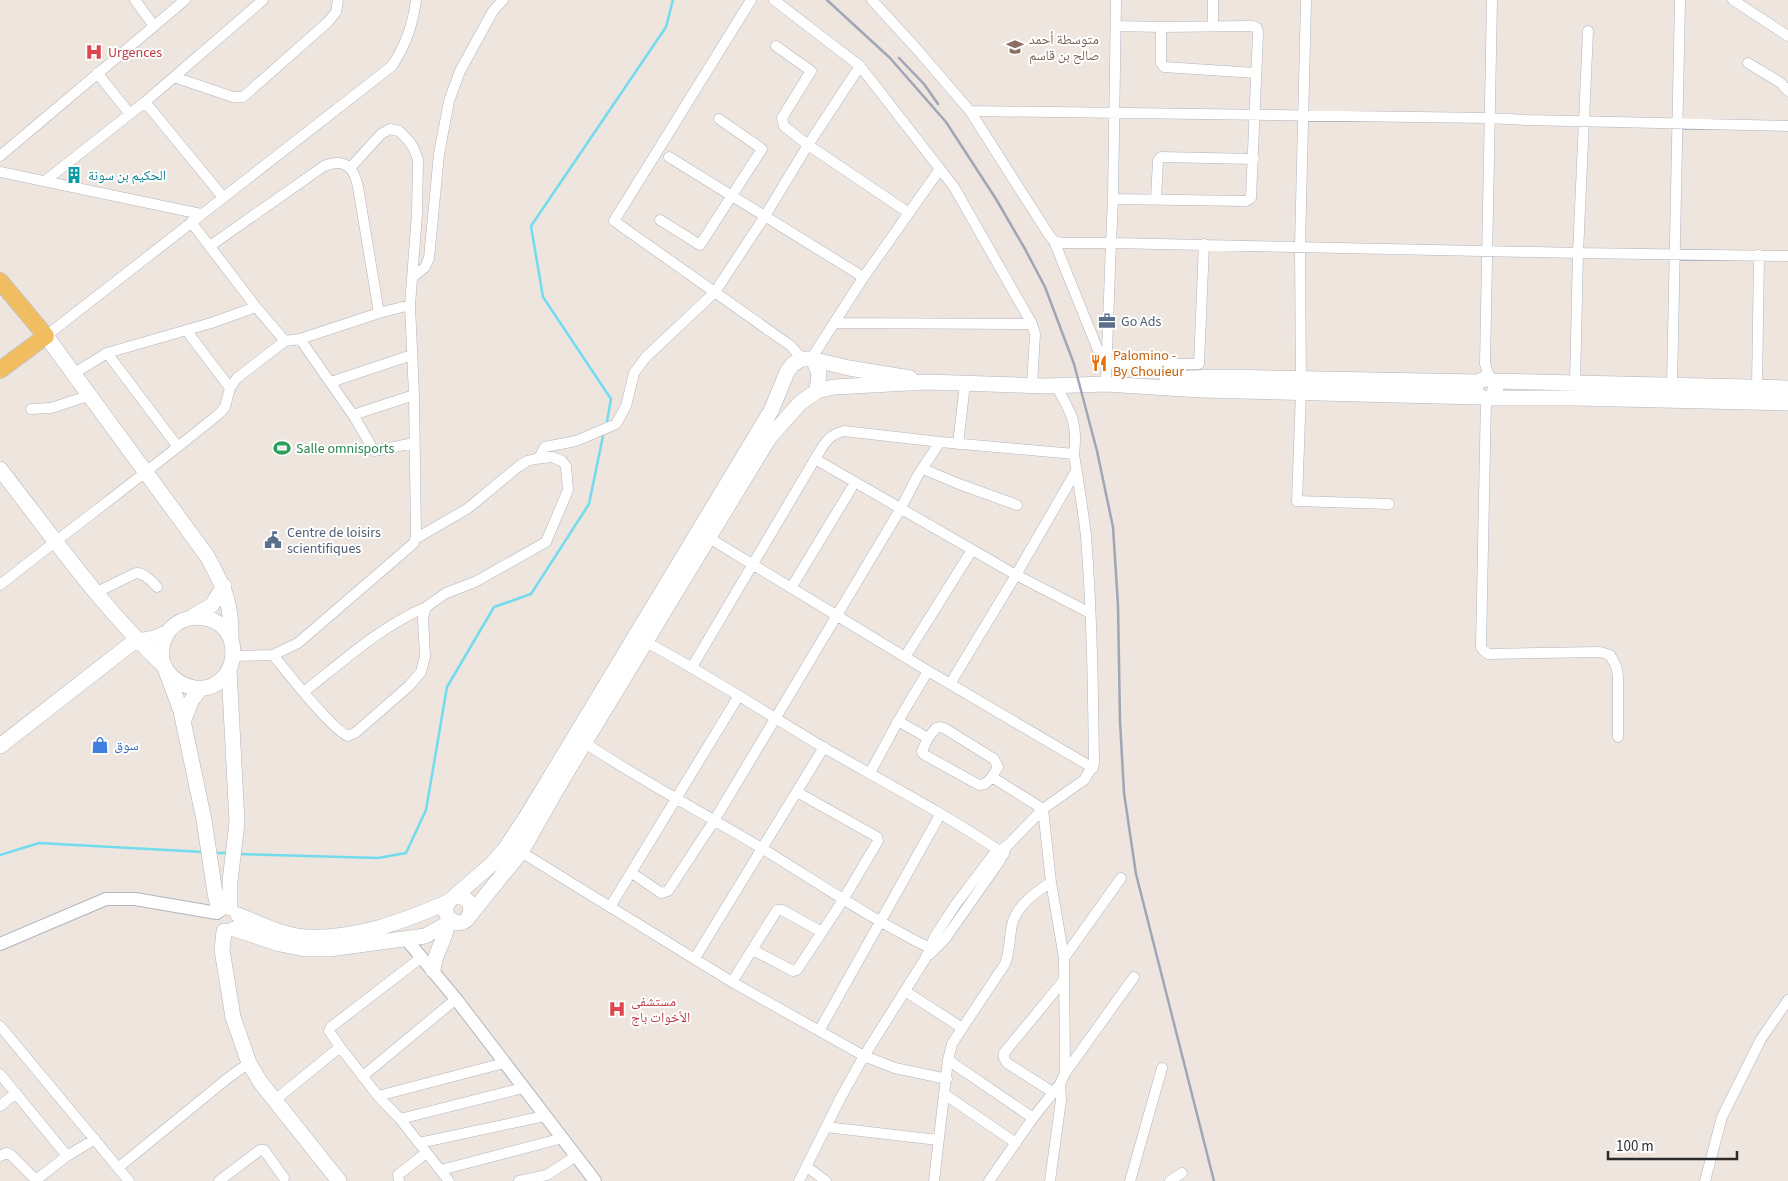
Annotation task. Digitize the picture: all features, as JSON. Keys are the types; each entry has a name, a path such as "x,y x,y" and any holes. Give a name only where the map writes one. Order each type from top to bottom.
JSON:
{"main road":[{"path":"0,281 46,336 88,396 147,472 207,556 224,586 232,619 231,662 237,823 222,950 233,1017 249,1063 261,1083 339,1181"},
{"path":"0,370 46,336"},
{"path":"809,359 819,373 817,391"},
{"path":"224,586 212,605 192,617 178,622 168,632 164,639 162,653 183,722 204,820 215,893 227,918 280,944 305,949 329,949 425,936 450,923 462,922 470,915 521,852 580,740 771,411 785,377 793,364 809,359 927,382"},
{"path":"785,377 791,391 800,403"},
{"path":"433,970 434,958 450,923 446,915 446,906 484,872 504,849 646,642 769,438 800,403 817,391 834,387 927,382 1056,386 1200,377"},
{"path":"1032,385 1040,381 1055,379 1200,377 1301,385 1485,388 1575,384 1788,388"},
{"path":"1485,388 1575,398 1788,403"},
{"path":"0,469 95,593 136,640 172,677 184,686 207,687 220,681 231,662"},
{"path":"192,617 215,621 227,632 231,640"},
{"path":"0,746 136,640 154,639 168,632"},
{"path":"183,722 191,701 200,688"},
{"path":"227,918 306,937 340,935 382,928 451,900 462,898 470,906 470,915"}],"street":[{"path":"135,0 154,26"},
{"path":"0,156 185,0"},
{"path":"45,181 145,102 262,0"},
{"path":"174,77 233,97 243,97 328,22 336,12 338,0"},
{"path":"46,336 392,66 409,34 416,0"},
{"path":"413,278 423,269 429,258 439,154 452,89 493,11 503,0"},
{"path":"750,0 614,221 809,359 863,278 940,169"},
{"path":"774,0 860,66 954,187 1032,324 1035,334 1032,385"},
{"path":"872,0 915,46 970,111 995,149 1048,235 1054,241 1098,350 1106,361 1114,364 1200,377 1204,244"},
{"path":"1106,378 1114,198 1116,0"},
{"path":"1213,0 1213,26"},
{"path":"1306,0 1300,246 1301,385 1297,501 1389,504"},
{"path":"1492,0 1482,647 1488,654 1600,652 1610,655 1614,660 1618,676 1618,737"},
{"path":"1672,386 1680,0"},
{"path":"1733,0 1788,36"},
{"path":"1114,198 1248,200 1252,196 1258,33 1256,27 1252,26 1116,26"},
{"path":"1161,27 1161,63 1164,68 1256,73"},
{"path":"1575,384 1578,253 1588,30"},
{"path":"776,46 812,71 782,118 784,126 808,145 909,212"},
{"path":"1748,63 1782,83 1788,91"},
{"path":"539,458 545,447 576,441 616,424 626,406 634,373 646,357 715,292 766,216 808,145 860,66"},
{"path":"97,73 130,114"},
{"path":"145,102 223,196"},
{"path":"970,111 1304,117 1490,118 1788,126"},
{"path":"660,220 700,246 762,149 720,120"},
{"path":"351,167 382,134 390,129 399,131 414,150 418,160 417,214 410,305 414,395 415,540"},
{"path":"670,157 863,278"},
{"path":"1156,199 1158,162 1161,158 1254,159"},
{"path":"210,246 324,166 335,163 351,167 355,172 358,187 379,313"},
{"path":"0,172 201,214"},
{"path":"191,222 256,307 284,340"},
{"path":"1054,241 1062,243 1204,244 1788,256"},
{"path":"1757,387 1759,255"},
{"path":"0,585 56,540 147,472 220,413 226,407 230,388 237,378 284,340 300,339 379,313 410,305"},
{"path":"73,374 107,353 211,323 256,307"},
{"path":"834,322 1032,324"},
{"path":"186,330 230,388"},
{"path":"300,339 353,415 374,451 414,443"},
{"path":"107,353 178,447"},
{"path":"331,382 412,355"},
{"path":"958,444 965,384"},
{"path":"799,1181 864,1056 932,949 935,936 956,904 986,864 1004,850 1043,809 1084,780 1093,768 1090,613 1086,534 1074,454 1076,435 1073,418 1056,386"},
{"path":"353,415 414,395"},
{"path":"31,409 51,408 88,396"},
{"path":"692,667 828,437 844,431 958,444 1074,454"},
{"path":"632,873 661,893 666,892 714,821 940,442"},
{"path":"231,662 273,655 298,643 408,550 415,540 467,509 518,467 539,458 558,459 566,466 568,490 546,542 475,582 446,593 426,607 395,622 304,692"},
{"path":"815,459 1016,575 1090,613"},
{"path":"923,469 1017,505"},
{"path":"950,684 1076,471"},
{"path":"791,588 851,489"},
{"path":"709,538 928,671 1093,768"},
{"path":"905,657 972,550"},
{"path":"95,593 136,573 146,576 157,587"},
{"path":"273,655 304,692 343,734 348,736 355,733 409,686 421,672 425,657 423,618 426,607"},
{"path":"646,642 692,667 738,697 940,815 1004,850"},
{"path":"870,773 928,671"},
{"path":"610,907 738,697"},
{"path":"898,721 928,738"},
{"path":"940,726 996,762 998,768 985,784 979,785 923,753 928,738 940,726"},
{"path":"580,740 762,848 843,900 932,949"},
{"path":"695,958 824,747"},
{"path":"992,777 1043,809"},
{"path":"753,950 795,971 798,969 843,900 878,838 797,792"},
{"path":"1043,809 1051,882 1064,958 1065,1073"},
{"path":"819,1031 940,815"},
{"path":"521,852 732,982 864,1056 895,1068 946,1079"},
{"path":"1064,958 1121,878"},
{"path":"934,1181 948,1060 952,1044 1005,964 1008,957 1014,918 1030,897 1051,882"},
{"path":"0,944 106,899 135,899 227,918"},
{"path":"732,982 778,909 822,932"},
{"path":"406,939 456,998 594,1181"},
{"path":"422,957 331,1027 330,1031 378,1096 400,1119 449,1181"},
{"path":"989,1181 1054,1093 1065,1073 1134,977"},
{"path":"1054,1093 1007,1063 1003,1056 1064,980"},
{"path":"905,990 962,1028"},
{"path":"363,1076 456,998"},
{"path":"1705,1181 1722,1116 1761,1039 1788,1000"},
{"path":"0,1026 129,1181"},
{"path":"275,1100 340,1047"},
{"path":"948,1060 1034,1118"},
{"path":"119,1167 249,1063"},
{"path":"378,1096 504,1063"},
{"path":"1130,1181 1162,1068"},
{"path":"0,1074 67,1156"},
{"path":"1050,1181 1061,1100 1060,1084"},
{"path":"400,1119 523,1088"},
{"path":"0,1106 16,1093"},
{"path":"944,1094 1016,1143"},
{"path":"419,1142 546,1116"},
{"path":"826,1127 938,1140"},
{"path":"441,1170 563,1138"},
{"path":"1,1153 11,1155 37,1180 67,1156 95,1139"},
{"path":"219,1181 260,1150 264,1150 284,1180"},
{"path":"399,1181 398,1175 426,1152"},
{"path":"519,1181 547,1175 576,1156"},
{"path":"807,1167 826,1181"},
{"path":"1170,1181 1182,1173"}],"waterway":[{"path":"607,421 611,399 543,297 531,226 666,27 673,0"},
{"path":"238,854 378,858 406,853 426,810 447,687 494,607 531,594 589,504 603,436"},
{"path":"0,855 39,843 203,852"},
{"path":"213,853 228,853"}],"railway":[{"path":"827,0 890,58 946,122 996,199 1025,249 1045,287 1074,364 1097,451 1113,527 1118,605 1120,721 1124,793 1136,874 1214,1181"},
{"path":"899,58 924,84 938,104"}],"place":[{"name":"متوسطة أحمد صالح بن قاسم","path":"1015,47"},
{"name":"Urgences","path":"94,52"},
{"name":"الحكيم بن سونة","path":"74,175"},
{"name":"Go Ads","path":"1107,321"},
{"name":"Palomino - By Chouieur","path":"1099,363"},
{"name":"Salle omnisports","path":"282,448"},
{"name":"Centre de loisirs scientifiques","path":"273,540"},
{"name":"سوق","path":"100,745"},
{"name":"مستشفى الأخوات باج","path":"617,1009"}]}
